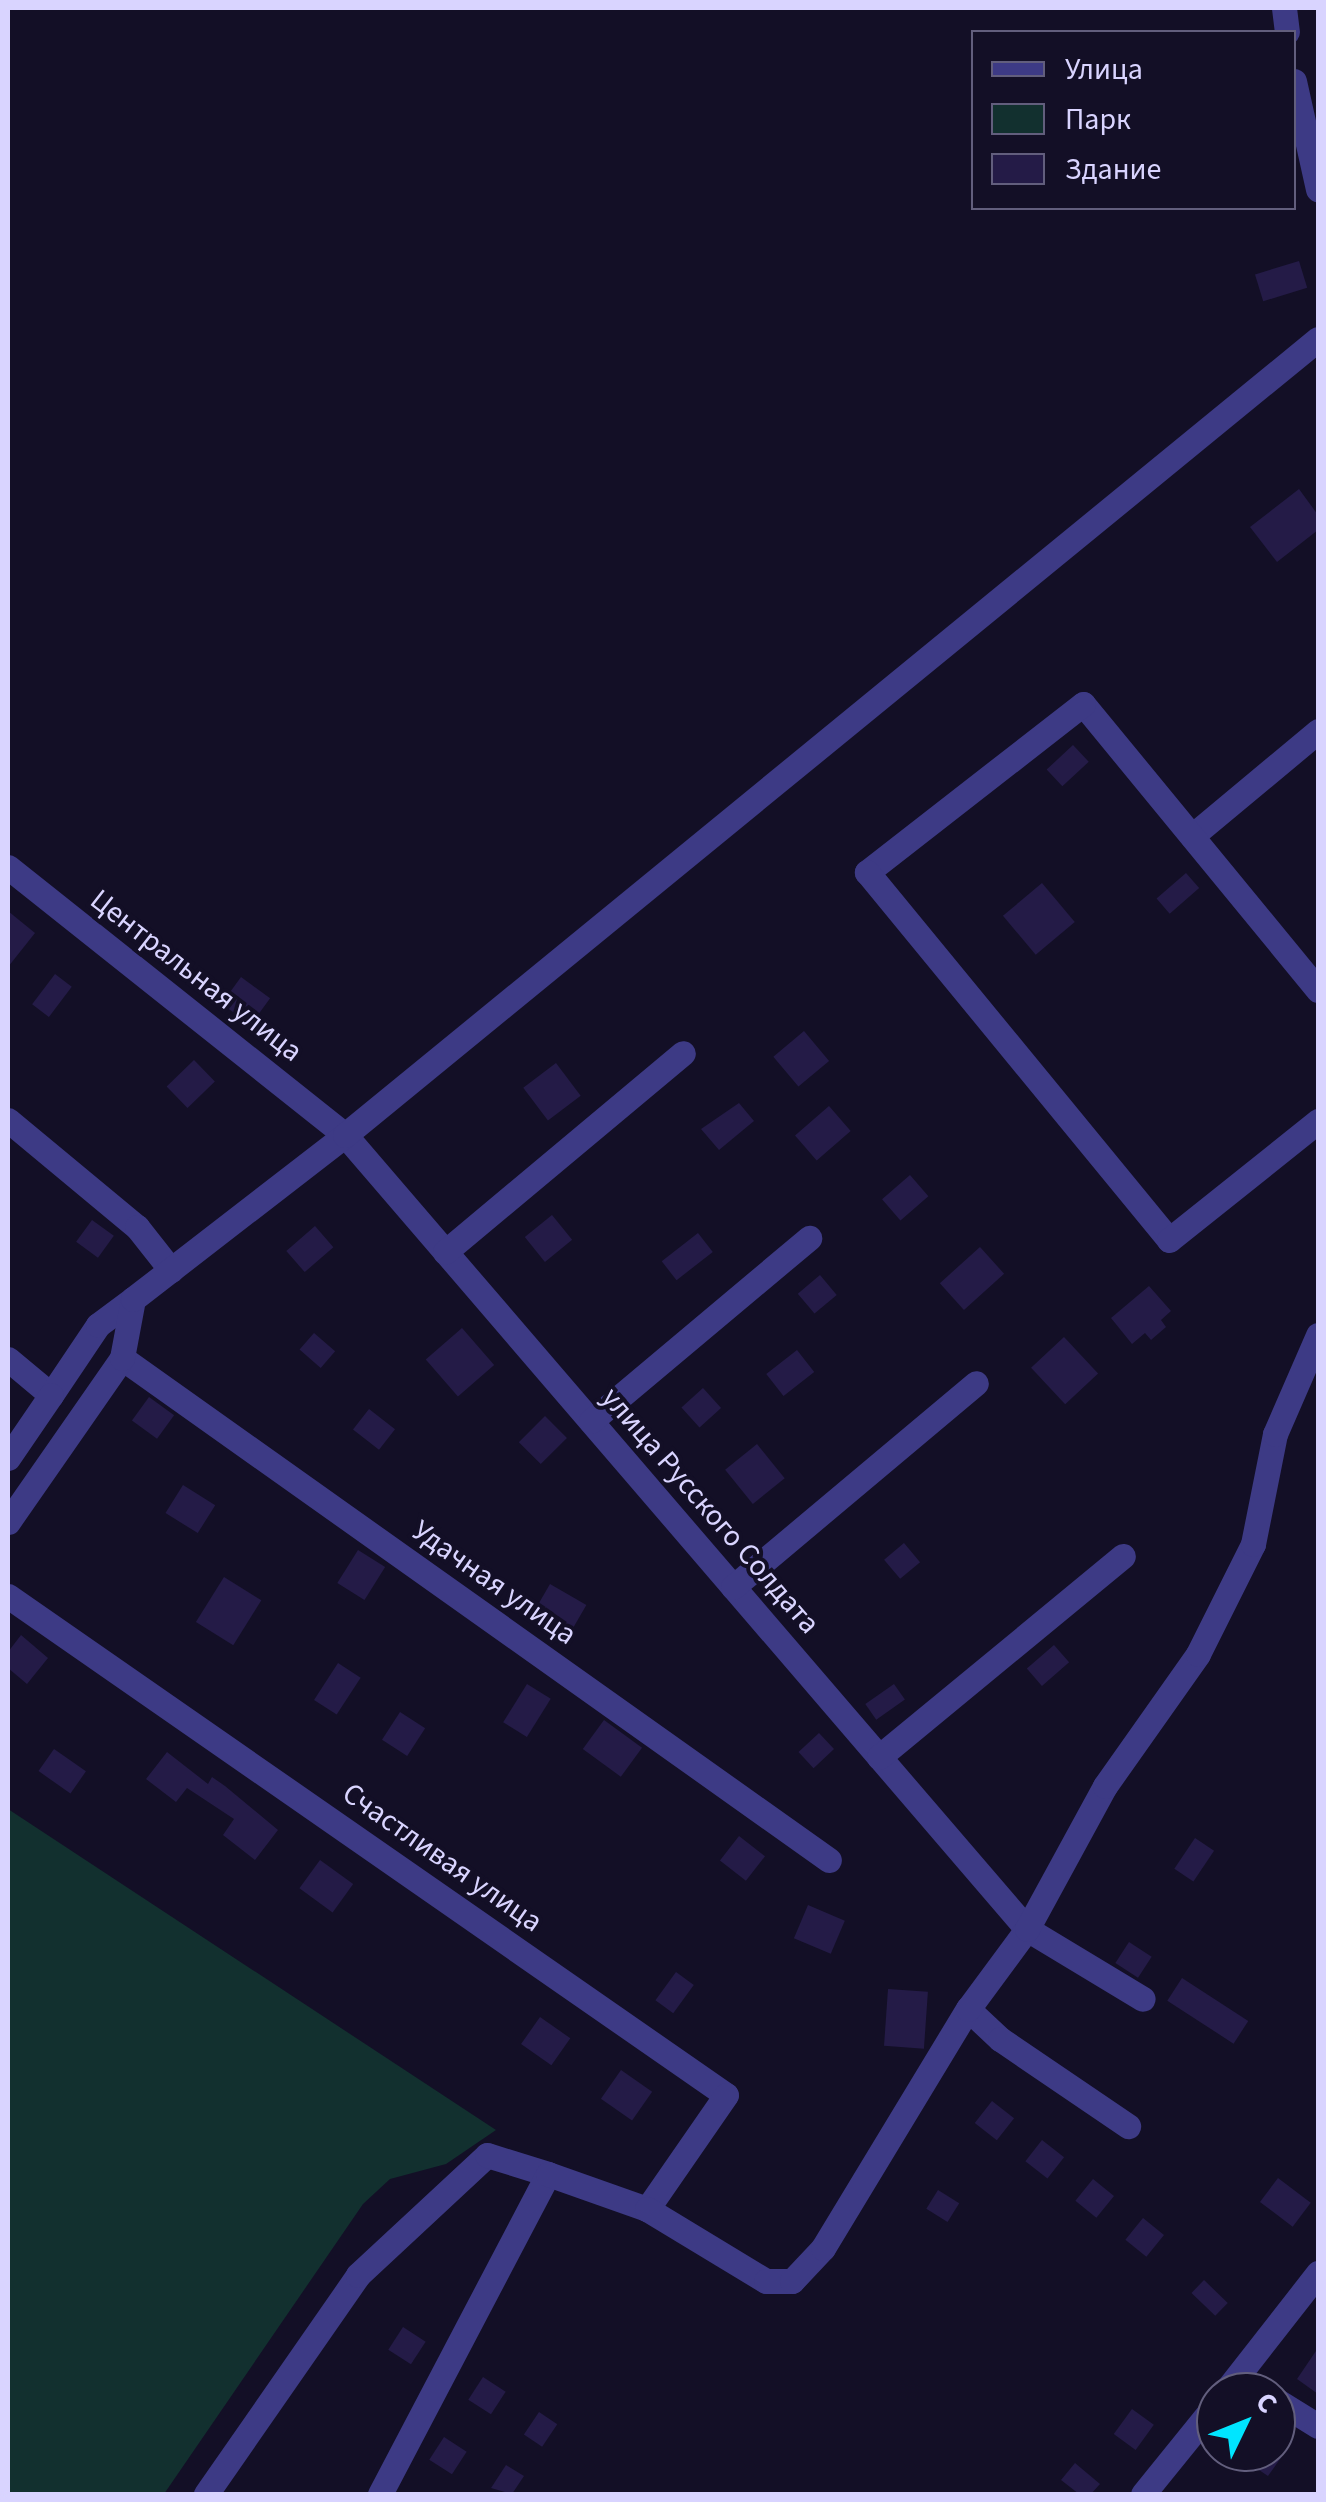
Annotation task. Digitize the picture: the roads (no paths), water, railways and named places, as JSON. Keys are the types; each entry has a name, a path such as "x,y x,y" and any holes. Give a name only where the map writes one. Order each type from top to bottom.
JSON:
{"street":[{"path":"1296,91 1318,189"},
{"path":"8,1458 98,1325 344,1135 1318,340"},
{"path":"1318,990 1084,704 867,872 1169,1240 1318,1120"},
{"path":"1192,836 1318,731"},
{"name":"Центральная улица","path":"8,867 344,1135"},
{"path":"446,1252 683,1053"},
{"path":"8,1120 137,1227 171,1270"},
{"name":"улица Русского Солдата","path":"344,1135 1027,1929 1143,1999"},
{"path":"591,1421 809,1238"},
{"path":"8,1522 122,1358 133,1300"},
{"path":"206,2494 358,2275 487,2155 647,2209 766,2281 792,2281 823,2248 968,2009 1027,1929 1105,1786 1198,1654 1252,1544 1275,1434 1318,1335"},
{"name":"Удачная улица","path":"122,1358 828,1860"},
{"path":"8,1359 51,1395"},
{"path":"732,1587 976,1383"},
{"path":"879,1758 1123,1556"},
{"name":"Счастливая улица","path":"8,1596 726,2095 647,2209"},
{"path":"968,2009 1000,2038 1128,2126"},
{"path":"380,2494 548,2174"},
{"path":"1241,2372 1318,2273"},
{"path":"1296,2412 1318,2426"},
{"path":"1143,2494 1196,2429"}]}
